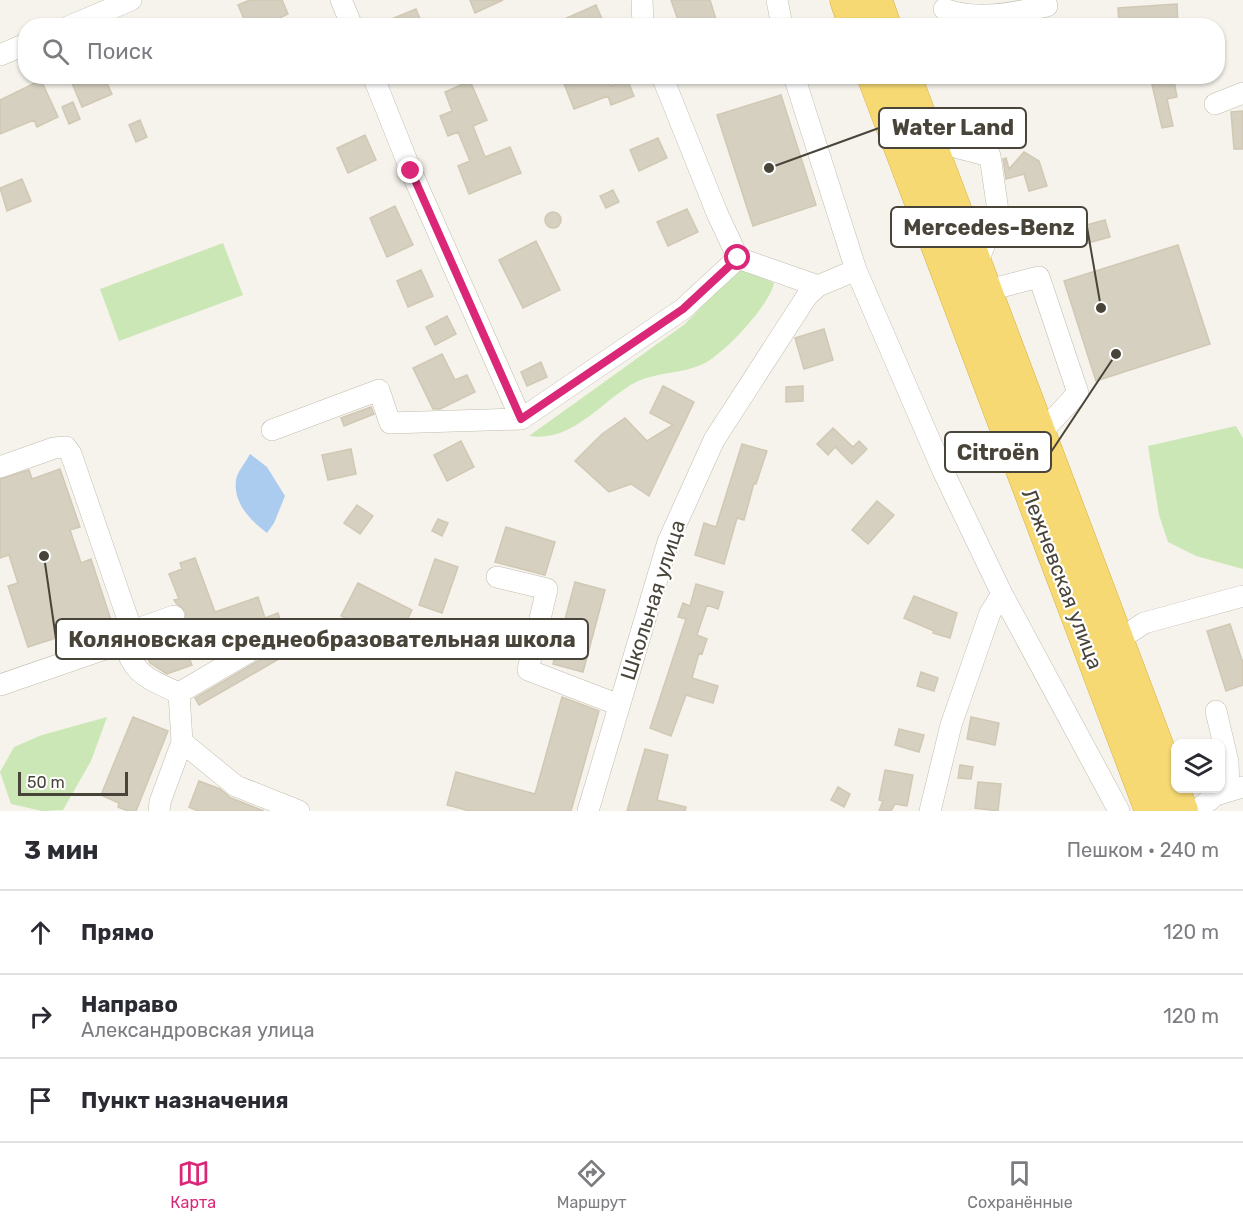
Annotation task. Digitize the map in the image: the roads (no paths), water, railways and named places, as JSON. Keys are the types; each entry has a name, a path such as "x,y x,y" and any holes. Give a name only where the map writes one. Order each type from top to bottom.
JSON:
{"highway":[{"path":"846,0 852,18"},
{"path":"876,0 882,18"},
{"name":"Лежневская улица","path":"876,84 1151,811"},
{"name":"Лежневская улица","path":"907,84 1182,811"}],"street":[{"path":"88,18 130,0"},
{"path":"341,0 349,18"},
{"path":"642,0 643,18"},
{"path":"777,0 780,18"},
{"path":"939,12 963,16 1020,12 1047,6 1046,0"},
{"path":"0,55 18,47"},
{"path":"376,84 411,171 521,419"},
{"path":"665,84 738,258 818,286"},
{"path":"797,84 856,270 943,471 1002,594 1119,811"},
{"path":"1215,104 1243,93"},
{"path":"929,140 990,156 998,211 980,279 1039,277 1078,393 1039,435"},
{"path":"272,430 379,390 390,423 521,419 683,309 738,258"},
{"name":"Школьная улица","path":"588,811 668,542 714,440 807,296 818,286 856,270"},
{"path":"0,467 54,448 66,447 72,454 129,637 127,653 144,677 179,693"},
{"path":"497,576 547,589 528,670 619,705"},
{"path":"930,811 951,725 990,613 1002,594"},
{"path":"1117,641 1144,623 1243,596"},
{"path":"0,685 129,637 174,616"},
{"path":"179,693 276,636"},
{"path":"159,811 160,802 182,742 179,693"},
{"path":"1196,811 1216,795 1236,788 1216,711"},
{"path":"182,742 236,786 299,811"}],"water":[{"path":"250,454 267,467 285,496 274,523 267,533 249,517 237,496 236,480"}],"place":[{"name":"Water Land","path":"769,168"},
{"name":"Mercedes-Benz","path":"1101,308"},
{"name":"Citroën","path":"1116,354"},
{"name":"Коляновская среднеобразовательная школа","path":"44,556"}]}
